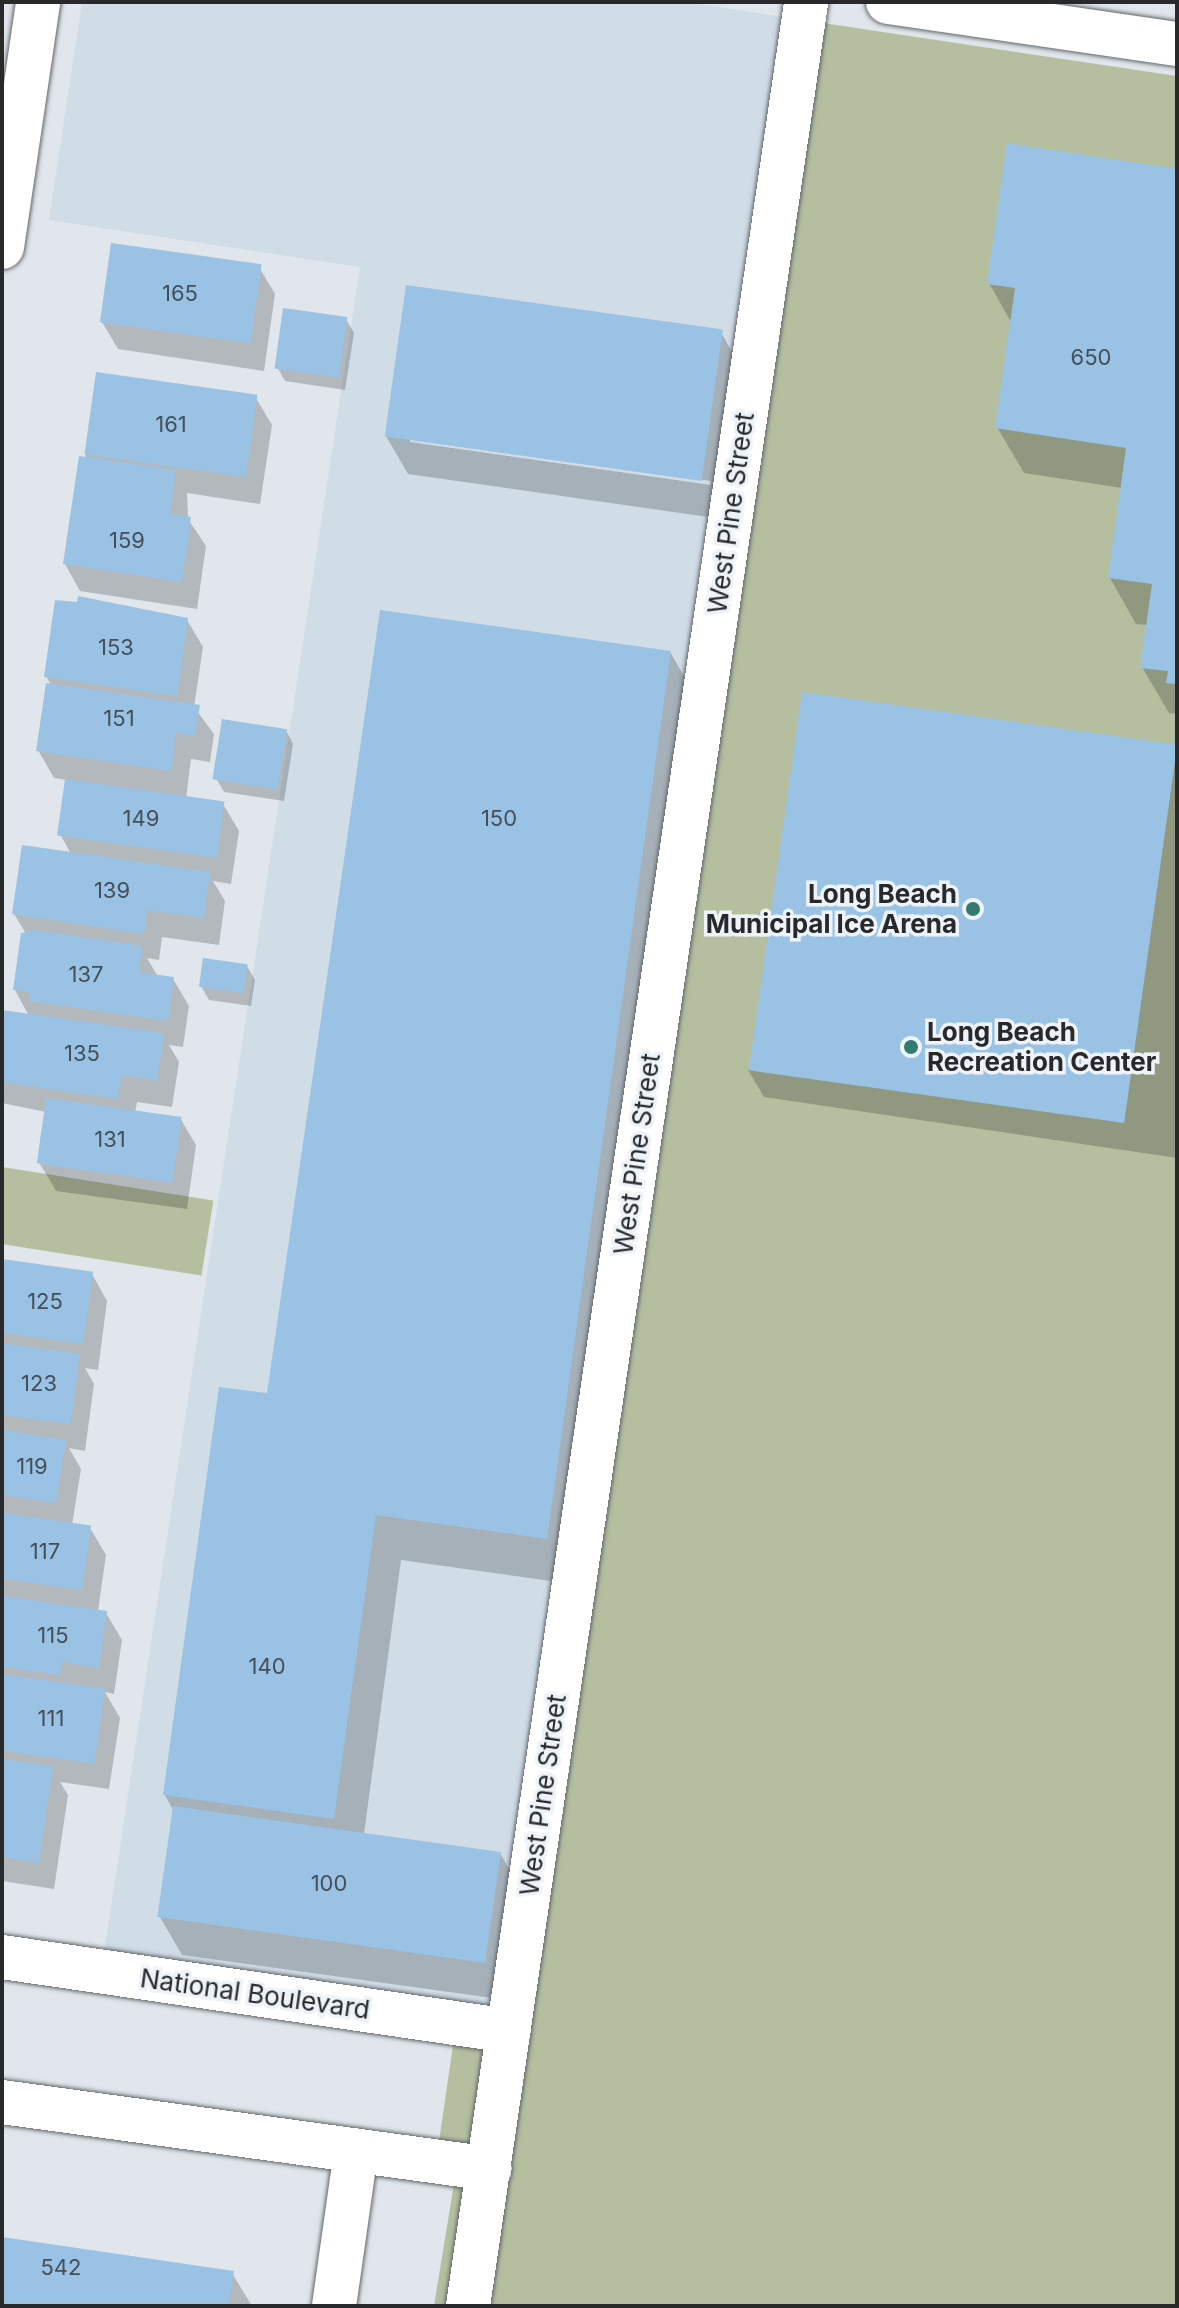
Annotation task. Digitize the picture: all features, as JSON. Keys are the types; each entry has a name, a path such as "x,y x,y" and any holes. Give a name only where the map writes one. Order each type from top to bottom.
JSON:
{"street":[{"path":"2,247 38,2"},
{"name":"West Pine Street","path":"473,2297 509,2031 806,2"},
{"path":"888,2 1177,44"},
{"name":"National Boulevard","path":"2,1957 509,2031"},
{"path":"2,2102 489,2169"},
{"path":"334,2306 356,2151"}],"shaded area":[{"path":"82,2 687,2 796,19 502,2024 102,1966 360,267 49,220"}],"green space":[{"name":"Long Beach Recreation Center","path":"796,19 1177,76 1177,2306 434,2306 457,2165 436,2162 457,2018 502,2024"},
{"path":"2,1167 213,1200 201,1276 2,1244"}],"building":[{"path":"1007,143 1177,169 1177,684 1166,683 1168,671 1140,668 1152,584 1108,578 1126,448 995,428 1015,288 987,284"},
{"path":"111,243 262,264 250,343 100,322"},
{"path":"406,285 723,330 702,481 385,437"},
{"path":"283,308 347,317 339,377 275,368"},
{"path":"96,372 257,395 246,477 84,454"},
{"path":"79,456 176,470 170,514 191,517 182,582 63,564"},
{"path":"78,596 188,618 177,696 44,677 55,600 77,602"},
{"path":"380,610 671,651 547,1539 376,1515 334,1819 163,1795 219,1387 267,1393"},
{"path":"46,683 200,705 195,736 176,733 171,771 36,751"},
{"name":"Long Beach Municipal Ice Arena","path":"802,692 1177,745 1124,1123 749,1070"},
{"path":"222,719 287,729 278,790 212,779"},
{"path":"65,779 224,801 217,858 57,835"},
{"path":"22,845 210,872 204,918 147,910 144,934 12,914"},
{"path":"35,930 143,946 138,972 174,977 168,1021 29,1001 30,992 13,990 21,933"},
{"path":"203,958 248,964 244,993 199,987"},
{"path":"2,1010 164,1033 157,1081 122,1075 118,1099 2,1082"},
{"path":"46,1098 182,1117 172,1182 37,1163"},
{"path":"2,1259 93,1272 83,1344 2,1333"},
{"path":"2,1343 80,1354 70,1424 2,1415"},
{"path":"2,1430 66,1440 56,1503 2,1495"},
{"path":"2,1513 91,1526 82,1590 2,1579"},
{"path":"2,1596 107,1611 99,1668 62,1662 60,1675 2,1667"},
{"path":"2,1674 105,1688 94,1764 2,1751"},
{"path":"2,1759 53,1766 39,1863 2,1857"},
{"path":"173,1806 501,1852 485,1963 157,1917"},
{"path":"2,2237 234,2271 228,2306 2,2306"}],"place":[{"name":"Long Beach Municipal Ice Arena","path":"973,909"},
{"name":"Long Beach Recreation Center","path":"911,1047"}]}
